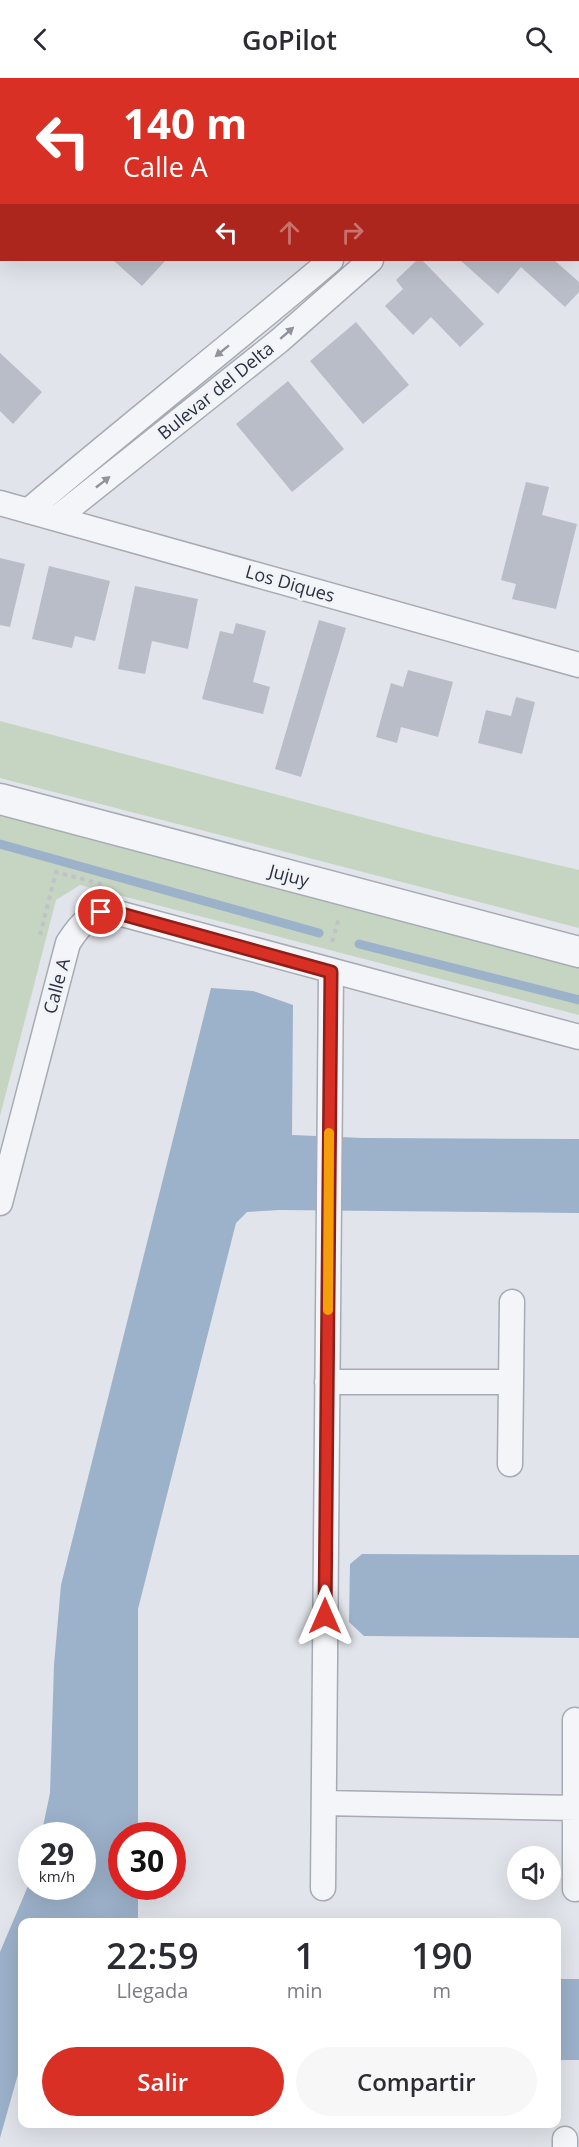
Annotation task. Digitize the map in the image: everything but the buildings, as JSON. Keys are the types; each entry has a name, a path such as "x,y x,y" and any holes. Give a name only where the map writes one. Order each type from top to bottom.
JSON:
{"street":[{"name":"Bulevar del Delta","path":"28,511 330,261"},
{"name":"Bulevar del Delta","path":"57,518 279,340 370,261"},
{"name":"Los Diques","path":"0,503 579,665"},
{"name":"Jujuy","path":"0,799 579,952"},
{"name":"Calle A","path":"0,1203 68,943 76,930 101,912 118,913 579,1037"},
{"path":"323,1888 331,972"},
{"path":"510,1464 512,1302"},
{"path":"327,1382 511,1382"},
{"path":"575,1720 575,1889"},
{"path":"324,1803 576,1808"}],"green space":[{"path":"0,721 433,836 579,870 579,928 0,778"},
{"path":"0,814 579,968 579,1015 80,885 56,900 0,1116"}],"water":[{"path":"211,988 253,991 293,1005 292,1135 363,1138 579,1139 579,1213 280,1210 247,1212 236,1223 138,1609 138,1822 108,1822 108,1900 138,1900 138,1918 18,1918 18,2074 0,2138 0,1952 22,1900 96,1900 96,1822 44,1822 50,1793 54,1665 61,1585"},
{"path":"362,1554 579,1555 579,1638 364,1636 349,1622 350,1564"},
{"path":"561,1979 579,1979 579,2060 561,2060"}],"waterway":[{"path":"0,844 319,933"},
{"path":"359,944 579,1000"}],"slow traffic":[{"path":"328,1310 329,1133"}],"route":[{"path":"101,912 118,913 331,972 325,1616"}]}
